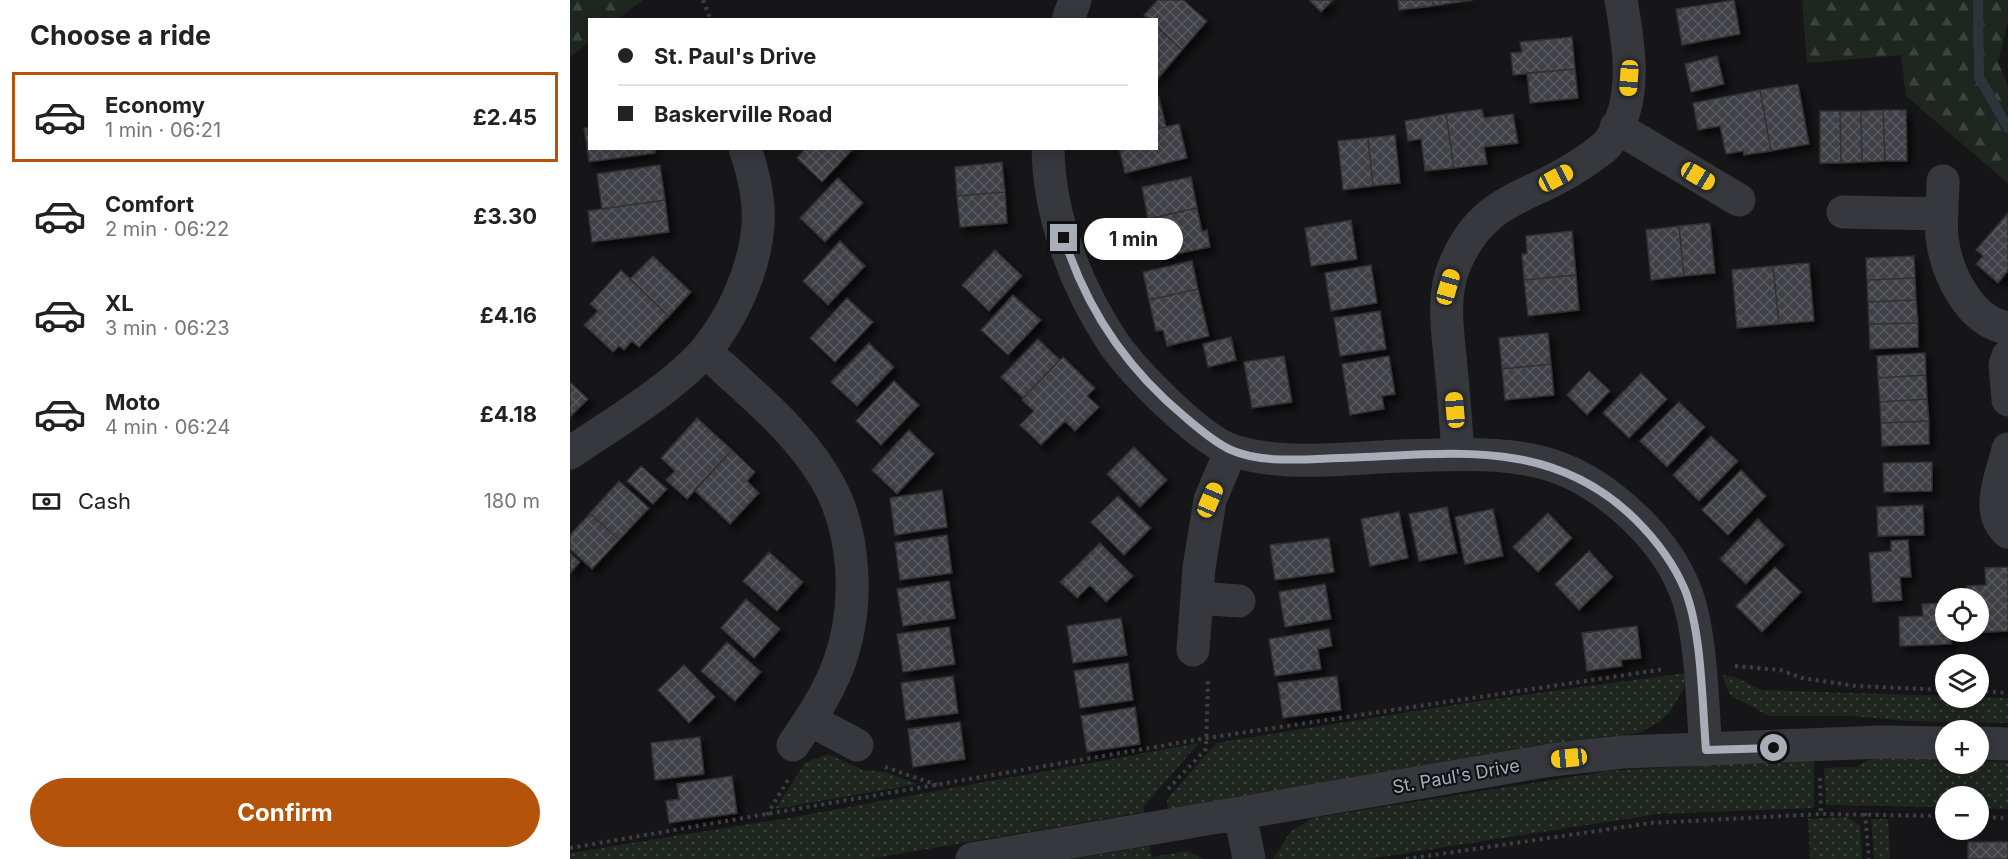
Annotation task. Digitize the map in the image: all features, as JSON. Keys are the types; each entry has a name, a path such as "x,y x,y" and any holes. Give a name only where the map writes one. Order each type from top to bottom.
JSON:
{"street":[{"path":"1069,18 1075,0"},
{"path":"1458,454 1446,313 1448,287 1455,265 1467,239 1495,209 1575,169 1609,142 1628,92 1630,64 1621,0"},
{"path":"1616,127 1739,200"},
{"path":"570,453 682,373 705,351 723,326 738,297 752,258 758,225 756,188 746,150"},
{"path":"1048,150 1050,182 1058,219 1082,287 1100,323 1127,360 1164,400 1195,426 1231,450 1270,459 1458,454 1511,456 1544,463 1601,491 1624,508 1649,533 1685,590 1699,666 1706,750"},
{"path":"1943,181 1942,236 1946,255 1971,306 1982,319 2008,328"},
{"path":"1843,212 1942,214"},
{"path":"705,351 784,425 809,455 825,477 848,536 851,569 846,641 828,689 802,732 857,745"},
{"path":"2008,356 2005,366 2008,400"},
{"path":"2008,449 1997,488 1995,511 1999,522 2008,532"},
{"path":"1193,650 1197,598 1210,500 1231,450"},
{"path":"1197,598 1239,601"},
{"name":"St. Paul's Drive","path":"972,859 1551,760 1623,752 1882,742 1935,743"},
{"path":"1989,743 2008,744"},
{"path":"1240,814 1249,859"}],"path":[{"path":"703,0 710,18"},
{"path":"1152,829 1152,809 1206,749 1208,671 1193,650"},
{"path":"570,848 1207,738 1623,674 1699,666 1780,670 1802,678 1856,686 1935,690"},
{"path":"1989,692 2008,693"},
{"path":"857,745 865,763 907,773 937,785"},
{"path":"1406,859 1597,828 1651,823 1865,813 1935,816"},
{"path":"1865,813 1869,859"},
{"path":"1989,817 2008,818"}],"green space":[{"path":"570,0 643,0 619,18 588,18 588,43 570,57"},
{"path":"1802,0 2008,0 2008,22 1998,61 2008,87 2008,183 1906,96 1901,55 1807,63"},
{"path":"1686,673 1684,688 1670,712 1659,722 1639,733 1538,745 1168,810 1167,799 1216,743 1465,703"},
{"path":"1722,675 1735,677 1762,690 1935,696 1935,708 1989,708 1989,697 2008,698 2008,723 1989,723 1989,720 1935,722 1851,716 1769,716 1730,695"},
{"path":"1199,743 1144,806 1144,812 869,859 570,859 570,853 794,817"},
{"path":"828,754 863,770 885,772 918,784 775,809 805,763"},
{"path":"1814,758 1814,808 1658,814 1368,859 1273,859 1291,831 1313,818 1608,771"},
{"path":"1873,758 1935,759 1935,774 1989,774 1989,761 2008,762 2008,809 1989,808 1989,786 1935,786 1935,807 1826,805 1824,768 1856,767"},
{"path":"1846,817 1860,825 1862,859 1810,859 1808,819"},
{"path":"1871,819 1888,819 1890,859 1874,859"},
{"path":"1150,846 1152,857 1187,851 1204,859 1073,859"}],"building":[{"path":"1158,0 1183,0 1207,21 1182,50 1158,28 1158,18 1147,18 1144,15"},
{"path":"1309,0 1333,0 1321,12"},
{"path":"1398,0 1432,0 1433,6 1399,10"},
{"path":"1432,0 1473,0 1433,6"},
{"path":"1734,0 1740,34 1682,45 1676,9"},
{"path":"1158,28 1182,50 1158,79"},
{"path":"1572,37 1575,69 1513,75 1511,53 1522,52 1520,42"},
{"path":"1717,56 1724,84 1691,92 1685,64"},
{"path":"1575,69 1578,98 1530,103 1527,73"},
{"path":"1798,84 1809,144 1771,151 1760,90"},
{"path":"1760,90 1771,151 1744,155 1743,151 1726,154 1720,126 1698,130 1693,103"},
{"path":"1158,97 1159,97 1166,127 1158,129"},
{"path":"1482,109 1484,118 1513,114 1518,143 1484,147 1487,164 1454,168 1446,114"},
{"path":"1883,110 1885,161 1862,162 1861,111"},
{"path":"1883,110 1906,110 1907,161 1885,161"},
{"path":"1820,111 1840,111 1841,163 1820,163"},
{"path":"1840,111 1861,111 1862,162 1841,163"},
{"path":"1446,114 1454,168 1425,171 1421,139 1408,141 1405,121"},
{"path":"1179,124 1187,158 1125,173 1119,150 1158,150 1158,129"},
{"path":"588,127 588,150 655,150 655,153 589,162 584,128"},
{"path":"1395,135 1400,183 1373,186 1368,138"},
{"path":"1368,138 1373,186 1343,190 1338,141"},
{"path":"804,150 852,150 822,182 797,158"},
{"path":"1002,162 1005,192 957,196 955,167"},
{"path":"660,165 665,200 602,209 597,174"},
{"path":"1191,177 1197,208 1148,219 1142,187"},
{"path":"838,178 863,203 825,242 800,218"},
{"path":"1005,192 1007,223 960,227 957,196"},
{"path":"665,200 669,232 592,242 588,211"},
{"path":"1197,208 1202,232 1207,230 1210,247 1157,258 1148,219"},
{"path":"2008,213 2008,271 1998,283 1976,264 1983,256 1976,250"},
{"path":"1351,220 1357,259 1311,266 1305,228"},
{"path":"1710,223 1715,273 1684,276 1679,226"},
{"path":"1679,226 1684,276 1651,280 1646,230"},
{"path":"1572,231 1576,275 1524,280 1522,254 1527,254 1526,236"},
{"path":"840,241 865,266 828,305 803,281"},
{"path":"995,250 1022,276 989,311 962,285"},
{"path":"653,256 691,292 669,316 630,279"},
{"path":"1914,256 1915,278 1867,280 1866,258"},
{"path":"1192,261 1198,289 1149,300 1143,272"},
{"path":"1809,263 1814,321 1779,324 1773,266"},
{"path":"1371,265 1377,303 1331,311 1325,273"},
{"path":"1773,266 1779,324 1737,328 1732,270"},
{"path":"621,270 669,316 639,347 632,341 624,350 619,346 613,352 584,325 598,311 590,304"},
{"path":"1576,275 1579,310 1528,316 1524,280"},
{"path":"1915,278 1916,300 1868,302 1867,280"},
{"path":"1198,289 1209,336 1167,346 1163,330 1156,331 1149,300"},
{"path":"1013,295 1041,320 1008,355 981,330"},
{"path":"847,298 873,322 835,362 810,338"},
{"path":"1916,300 1918,323 1869,324 1868,302"},
{"path":"1380,311 1386,349 1340,356 1334,318"},
{"path":"1918,323 1918,347 1870,349 1869,324"},
{"path":"1548,333 1551,364 1502,369 1499,338"},
{"path":"1231,337 1236,360 1208,367 1203,344"},
{"path":"1038,339 1060,360 1023,398 1001,377"},
{"path":"869,343 894,367 857,406 831,382"},
{"path":"1925,353 1926,375 1878,378 1877,356"},
{"path":"1284,356 1292,402 1252,408 1244,362"},
{"path":"1389,356 1395,394 1382,396 1384,409 1350,415 1342,364"},
{"path":"1063,357 1095,388 1087,396 1099,407 1075,431 1065,421 1041,445 1020,425 1034,411 1022,400"},
{"path":"1551,364 1554,395 1505,400 1502,369"},
{"path":"1589,371 1610,391 1587,415 1567,395"},
{"path":"1641,373 1667,399 1629,438 1603,413"},
{"path":"1926,375 1927,399 1880,402 1878,378"},
{"path":"894,381 919,405 881,445 856,421"},
{"path":"570,382 588,399 570,417"},
{"path":"1927,399 1929,421 1881,423 1880,402"},
{"path":"1679,402 1705,427 1667,467 1640,441"},
{"path":"697,418 732,450 687,499 666,480 675,471 661,458"},
{"path":"1929,421 1929,444 1882,446 1881,423"},
{"path":"909,430 934,454 897,494 872,470"},
{"path":"1711,436 1738,461 1699,501 1673,475"},
{"path":"1134,447 1167,480 1140,507 1107,474"},
{"path":"732,450 755,472 747,481 759,493 730,524 694,490"},
{"path":"1932,462 1932,491 1884,492 1883,463"},
{"path":"641,466 667,489 653,504 627,481"},
{"path":"1741,470 1766,496 1728,535 1702,510"},
{"path":"619,481 649,508 619,540 590,513"},
{"path":"942,490 947,527 895,535 890,498"},
{"path":"1118,496 1151,528 1124,555 1091,522"},
{"path":"1923,505 1924,535 1878,536 1877,507"},
{"path":"1447,507 1457,553 1419,561 1409,514"},
{"path":"1493,509 1503,556 1465,564 1455,517"},
{"path":"1399,512 1408,558 1370,566 1361,519"},
{"path":"590,513 619,540 592,569 570,549 570,535"},
{"path":"1548,513 1572,538 1538,572 1513,547"},
{"path":"1758,519 1784,545 1746,584 1720,559"},
{"path":"947,535 952,573 900,580 895,543"},
{"path":"1329,538 1334,572 1275,580 1270,545"},
{"path":"1908,540 1911,577 1900,577 1902,600 1873,602 1869,553 1891,551 1891,541"},
{"path":"1100,543 1133,576 1106,602 1090,585 1077,598 1060,582"},
{"path":"1589,551 1613,577 1579,610 1555,584"},
{"path":"769,552 803,582 777,611 743,581"},
{"path":"570,553 580,562 570,573"},
{"path":"1775,567 1801,592 1762,632 1736,606"},
{"path":"2008,567 2008,631 1989,632 1989,588 1967,588 1967,586 1986,585 1985,568"},
{"path":"949,581 955,618 903,626 897,589"},
{"path":"1325,584 1331,619 1285,627 1279,592"},
{"path":"746,599 780,629 754,658 721,628"},
{"path":"1935,603 1935,642 1951,642 1951,644 1900,646 1899,617 1923,616 1922,604"},
{"path":"1121,618 1127,655 1073,663 1067,626"},
{"path":"1637,626 1641,658 1621,660 1622,666 1587,671 1582,633"},
{"path":"949,627 955,664 903,672 897,634"},
{"path":"1329,629 1332,646 1318,649 1321,669 1275,676 1269,639"},
{"path":"727,642 761,672 735,701 701,671"},
{"path":"1128,663 1133,700 1080,708 1074,671"},
{"path":"684,665 715,697 689,723 658,690"},
{"path":"953,676 958,713 906,720 901,683"},
{"path":"1337,676 1341,710 1283,718 1278,683"},
{"path":"1135,707 1140,744 1087,752 1081,716"},
{"path":"960,722 965,759 913,767 908,729"},
{"path":"700,737 704,774 655,780 651,743"},
{"path":"732,776 737,813 669,823 666,801 679,799 677,784"},
{"path":"1968,842 2008,842 2008,859 1968,859"}],"waterway":[{"path":"1978,0 1979,77 2008,128"}],"route":[{"path":"1064,238 1082,287 1100,323 1119,350 1164,400 1195,426 1231,450 1270,459 1458,454 1511,456 1544,463 1601,491 1624,508 1649,533 1669,560 1685,590 1694,627 1706,750 1774,748"}]}
